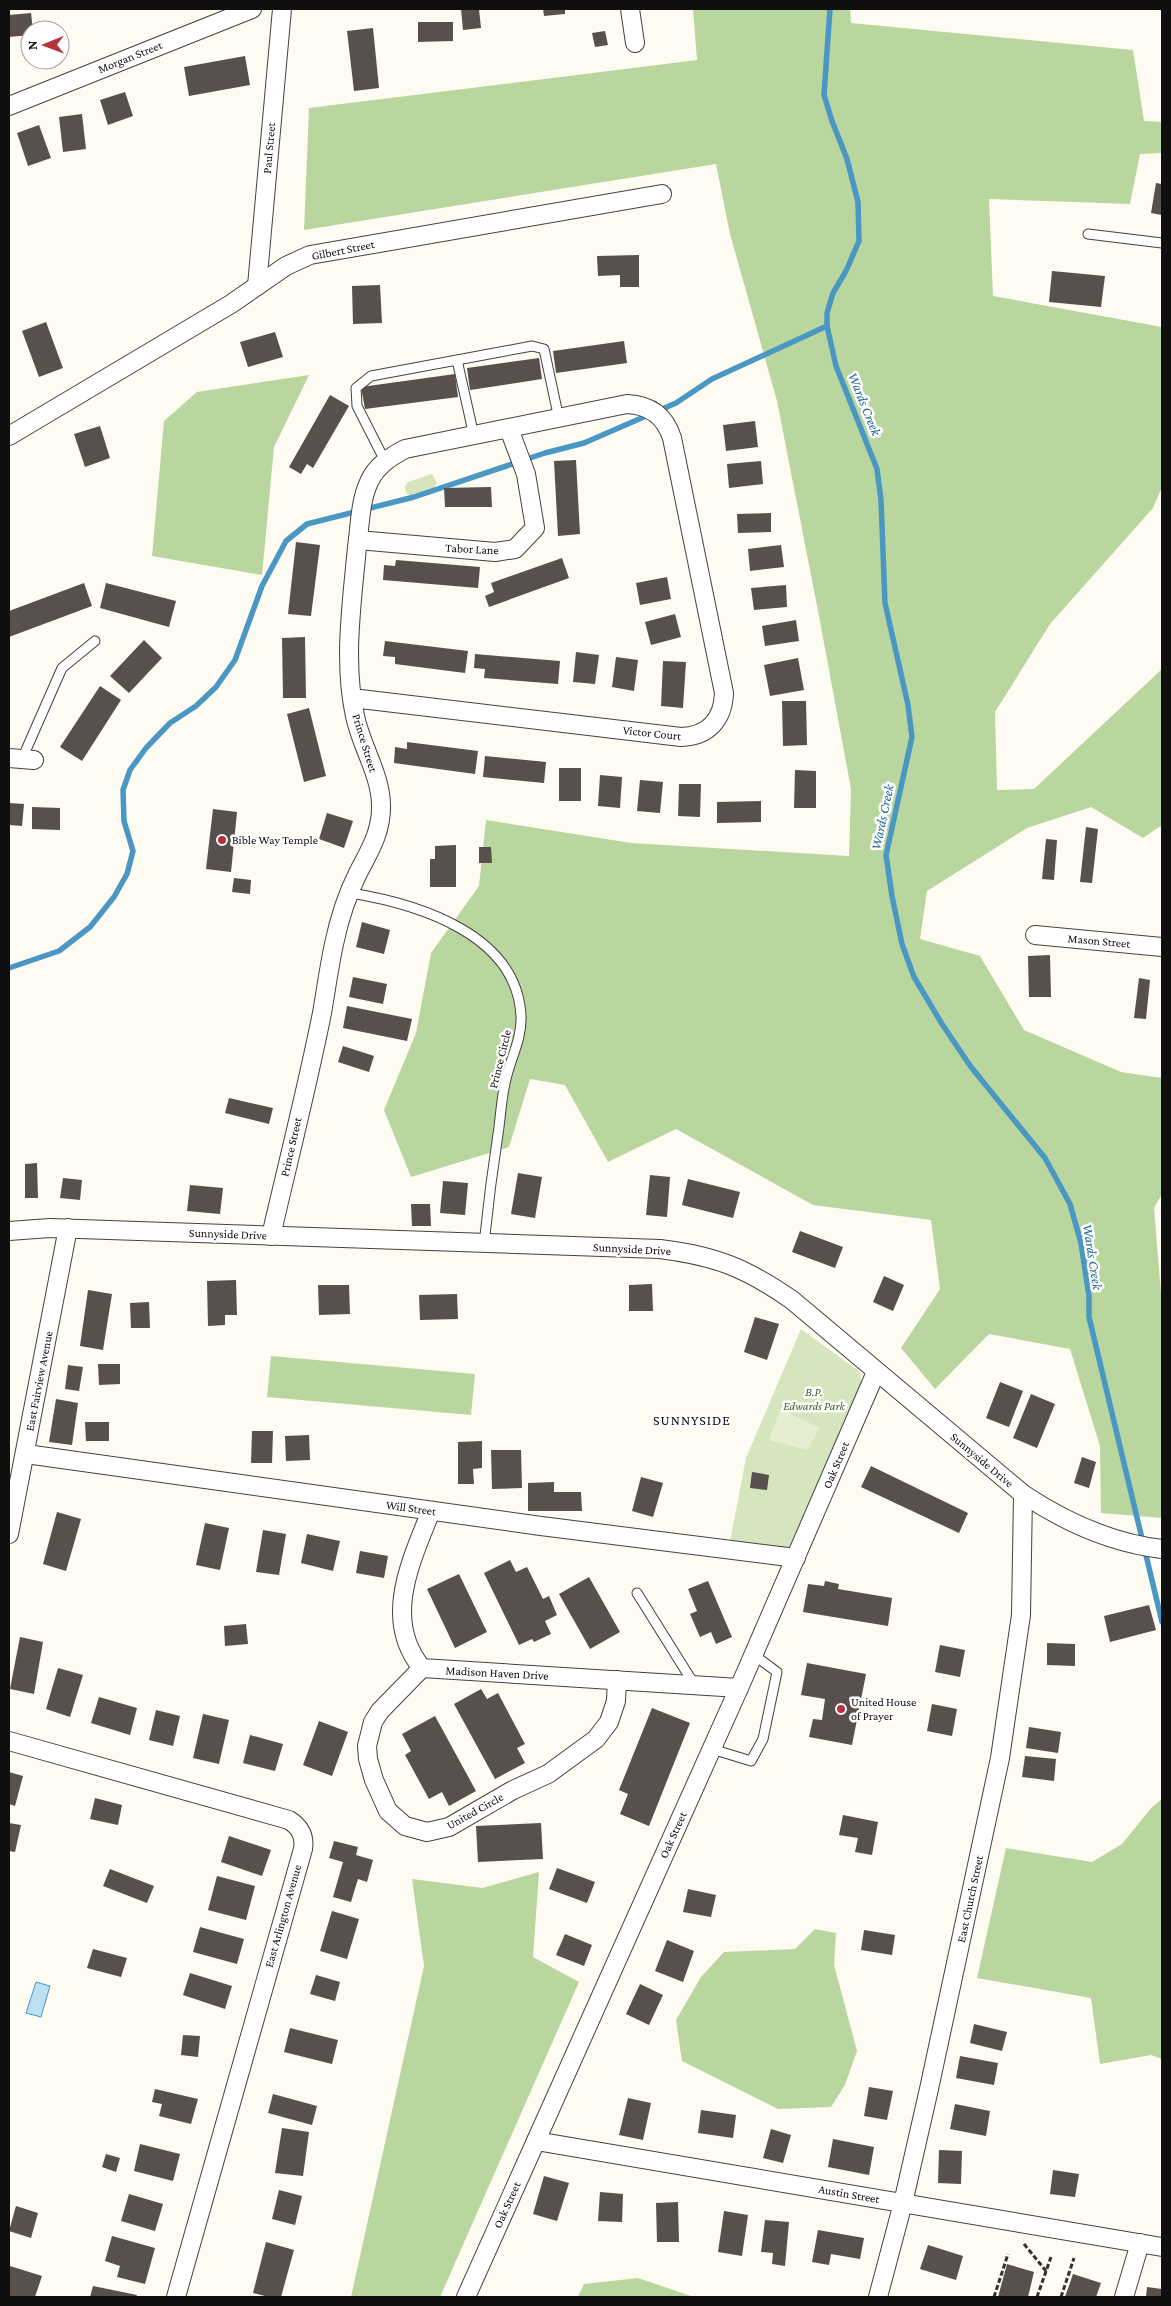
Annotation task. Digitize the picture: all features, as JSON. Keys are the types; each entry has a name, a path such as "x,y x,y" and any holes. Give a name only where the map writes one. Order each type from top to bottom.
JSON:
{"street":[{"name":"Morgan Street","path":"9,106 252,9"},
{"name":"Paul Street","path":"257,286 282,9"},
{"path":"630,9 636,43"},
{"name":"Gilbert Street","path":"9,436 231,304 286,266 324,252 503,223 662,194"},
{"name":"Prince Street","path":"271,1236 322,1014 334,944 344,910 358,875 377,837 381,802 378,785 359,734 352,698 350,666 352,604 358,540 364,497 369,481 385,461 405,449 627,404"},
{"name":"Victor Court","path":"352,698 681,736 692,736 703,732 713,725 720,716 724,693 672,438 669,428 656,412 638,404 627,404"},
{"name":"Tabor Lane","path":"358,540 495,552 515,549 535,528 526,474 509,429"},
{"name":"Mason Street","path":"1035,935 1162,947"},
{"name":"Sunnyside Drive","path":"9,1230 68,1228 660,1249 696,1254 730,1264 762,1280 792,1300 1023,1494 1050,1512 1079,1526 1140,1546 1162,1549"},
{"name":"East Fairview Avenue","path":"9,1534 26,1454 68,1228"},
{"name":"Oak Street","path":"466,2297 712,1750 876,1372"},
{"name":"Will Street","path":"26,1454 431,1511 796,1558"},
{"name":"East Church Street","path":"878,2297 903,2203 1000,1758 1021,1615 1023,1494"},
{"path":"422,1668 407,1645 400,1613 412,1558 431,1511"},
{"name":"United Circle","path":"422,1668 380,1712 373,1722 367,1746 368,1759 374,1780 388,1811 405,1826 427,1832 449,1827 497,1798 548,1774 596,1739 609,1722 616,1701 617,1680"},
{"name":"Madison Haven Drive","path":"422,1668 739,1688"},
{"name":"East Arlington Avenue","path":"9,1741 289,1820 295,1824 303,1835 304,1842 300,1858 176,2297"},
{"name":"Austin Street","path":"536,2141 1162,2247"},
{"path":"1124,2297 1140,2243"}],"lane":[{"path":"1088,234 1162,243"},
{"path":"385,461 357,406 356,388 372,376 532,346 544,348 559,419"},
{"path":"457,360 474,436"},
{"path":"22,759 62,668 95,641"},
{"name":"Prince Circle","path":"351,893 384,898 418,908 450,922 479,941 493,953 505,968 514,985 519,1003 520,1031 506,1079 484,1244"},
{"path":"637,1593 694,1684"},
{"path":"712,1750 751,1761 763,1739 777,1672 754,1655"}],"path":[{"path":"1024,2244 1046,2271"},
{"path":"994,2297 1008,2254"},
{"path":"1037,2297 1051,2257"},
{"path":"1061,2297 1074,2258"}],"green space":[{"path":"693,9 850,9 851,23 1133,50 1144,121 1162,122 1162,153 1140,154 1130,204 989,199 993,296 1162,327 1162,487 1153,508 1050,624 995,712 997,790 1034,789 1162,669 1162,825 1143,838 1091,807 1027,828 927,891 920,939 980,956 1024,1030 1121,1072 1162,1078 1162,1194 1154,1208 1162,1305 1162,1518 1101,1513 1100,1446 1070,1349 989,1334 935,1389 901,1348 940,1289 931,1220 813,1205 676,1129 608,1162 565,1085 530,1079 509,1147 411,1177 384,1110 416,1033 431,953 479,886 486,820 631,843 849,856 851,789 819,616 777,401 730,234 716,164 304,230 309,108 697,60"},
{"path":"309,375 274,447 262,575 152,556 164,421 197,392"},
{"path":"432,474 437,483 434,488 411,496 406,493 405,486 408,482"},
{"name":"B.P. Edwards Park","path":"801,1329 860,1372 862,1390 792,1550 730,1541 746,1458"},
{"path":"271,1356 475,1374 471,1415 267,1397"},
{"path":"780,1409 820,1428 807,1450 769,1440"},
{"path":"1162,1799 1162,2059 1151,2055 1100,2064 1091,1998 977,1978 1006,1848 1092,1862 1122,1844 1152,1807"},
{"path":"539,1872 533,1957 579,1982 440,2297 351,2297 424,1966 412,1879 482,1888"},
{"path":"815,1929 836,1933 834,1965 857,2051 845,2085 831,2107 778,2109 682,2061 676,2020 701,1977 724,1952 795,1949"},
{"path":"638,2278 694,2297 578,2297 584,2284"}],"water":[{"path":"36,1982 50,1986 41,2017 26,2013"}],"building":[{"path":"461,9 479,9 481,28 463,30"},
{"path":"543,9 565,9 565,14 544,16"},
{"path":"31,13 32,20 20,20 20,36 9,37 9,15"},
{"path":"418,22 453,22 453,41 418,42"},
{"path":"373,28 379,88 354,91 347,31"},
{"path":"605,31 608,45 595,47 592,33"},
{"path":"245,56 250,85 189,96 184,67"},
{"path":"125,92 133,116 108,125 100,100"},
{"path":"82,114 86,149 63,152 59,117"},
{"path":"39,125 51,158 28,166 17,133"},
{"path":"1156,183 1162,184 1162,215 1151,213"},
{"path":"639,255 639,287 620,287 620,275 598,276 597,256"},
{"path":"1052,271 1105,276 1101,307 1049,302"},
{"path":"380,285 382,323 353,324 352,286"},
{"path":"46,322 63,368 39,377 22,331"},
{"path":"275,332 283,357 248,367 240,342"},
{"path":"624,341 627,363 556,373 553,351"},
{"path":"539,358 542,379 470,390 467,368"},
{"path":"455,374 458,397 365,409 361,387"},
{"path":"330,395 349,406 313,468 307,464 301,474 289,467"},
{"path":"755,421 758,447 726,451 723,425"},
{"path":"100,426 110,458 85,467 74,434"},
{"path":"576,460 580,534 558,536 554,461"},
{"path":"761,461 763,484 729,488 727,464"},
{"path":"491,487 492,507 445,507 444,488"},
{"path":"771,513 771,532 738,533 737,514"},
{"path":"296,542 320,545 311,616 288,614"},
{"path":"781,545 784,567 750,571 748,549"},
{"path":"562,558 569,578 489,607 485,596 494,592 491,583"},
{"path":"396,560 480,567 478,588 383,580 384,565 395,566"},
{"path":"667,577 671,599 640,605 636,583"},
{"path":"84,583 92,606 9,637 9,611"},
{"path":"106,583 176,601 169,627 100,608"},
{"path":"786,585 787,607 754,610 751,588"},
{"path":"675,614 681,637 651,645 645,622"},
{"path":"796,620 799,641 765,646 762,626"},
{"path":"305,637 306,698 283,698 282,638"},
{"path":"144,640 162,658 129,693 110,676"},
{"path":"385,641 468,651 465,673 395,664 395,657 383,656"},
{"path":"576,652 599,655 595,684 573,682"},
{"path":"475,654 560,661 558,684 484,678 485,669 474,668"},
{"path":"616,657 638,660 634,691 612,687"},
{"path":"798,658 804,690 770,696 764,665"},
{"path":"663,661 686,662 683,708 661,706"},
{"path":"100,686 121,700 82,761 60,747"},
{"path":"782,701 806,701 807,745 783,746"},
{"path":"309,708 326,776 304,782 287,714"},
{"path":"407,742 478,751 475,774 394,763 395,747 407,749"},
{"path":"485,756 546,762 544,783 483,777"},
{"path":"559,768 581,768 581,801 559,801"},
{"path":"795,770 816,771 816,808 794,808"},
{"path":"600,775 622,777 620,808 598,806"},
{"path":"640,780 663,782 660,813 637,811"},
{"path":"679,784 701,784 700,817 678,816"},
{"path":"761,801 761,822 717,823 717,802"},
{"path":"9,803 24,804 22,826 9,825"},
{"path":"32,807 60,808 60,830 32,829"},
{"name":"Bible Way Temple","path":"213,809 237,812 231,872 206,869"},
{"path":"327,813 353,821 344,848 319,839"},
{"path":"1086,827 1098,829 1092,883 1080,882"},
{"path":"1046,839 1057,840 1054,880 1042,879"},
{"path":"456,845 456,887 430,887 430,859 435,859 435,846"},
{"path":"479,847 491,847 492,863 479,863"},
{"path":"234,878 251,880 250,894 232,892"},
{"path":"362,922 390,930 384,954 356,947"},
{"path":"1050,955 1051,997 1029,997 1028,956"},
{"path":"353,977 387,984 383,1004 349,997"},
{"path":"1139,978 1150,980 1146,1019 1134,1018"},
{"path":"347,1006 412,1019 407,1041 343,1028"},
{"path":"343,1046 374,1056 369,1072 338,1062"},
{"path":"229,1098 273,1108 269,1124 225,1113"},
{"path":"37,1163 38,1198 25,1198 25,1164"},
{"path":"518,1173 542,1177 535,1218 511,1214"},
{"path":"650,1175 670,1177 667,1217 646,1215"},
{"path":"63,1178 82,1180 80,1200 60,1198"},
{"path":"688,1179 740,1192 733,1218 682,1205"},
{"path":"443,1181 468,1183 465,1215 440,1213"},
{"path":"190,1185 223,1188 220,1214 187,1211"},
{"path":"411,1204 430,1204 431,1226 412,1226"},
{"path":"800,1231 843,1247 835,1268 792,1252"},
{"path":"884,1276 904,1285 893,1311 873,1302"},
{"path":"236,1280 237,1315 225,1315 225,1325 208,1326 207,1281"},
{"path":"652,1284 653,1311 629,1311 629,1285"},
{"path":"318,1285 349,1285 350,1314 319,1315"},
{"path":"88,1290 112,1294 103,1350 80,1346"},
{"path":"457,1294 458,1319 420,1320 419,1295"},
{"path":"149,1302 150,1328 131,1328 130,1303"},
{"path":"755,1317 779,1324 767,1360 744,1352"},
{"path":"98,1364 120,1364 120,1384 99,1385"},
{"path":"68,1365 83,1367 79,1391 65,1389"},
{"path":"1000,1382 1023,1391 1009,1427 986,1418"},
{"path":"1031,1394 1055,1404 1037,1448 1013,1438"},
{"path":"56,1399 78,1403 72,1445 49,1442"},
{"path":"85,1422 109,1422 109,1441 86,1441"},
{"path":"252,1431 273,1431 272,1463 251,1463"},
{"path":"309,1435 310,1460 286,1461 285,1436"},
{"path":"482,1441 482,1468 473,1469 474,1484 458,1484 458,1442"},
{"path":"491,1450 521,1450 522,1488 492,1489"},
{"path":"1082,1457 1096,1462 1089,1488 1074,1483"},
{"path":"871,1466 968,1513 959,1533 861,1487"},
{"path":"752,1472 769,1475 767,1490 750,1488"},
{"path":"641,1477 663,1483 653,1517 632,1511"},
{"path":"554,1482 554,1492 581,1492 582,1511 528,1511 528,1483"},
{"path":"57,1512 81,1519 66,1571 43,1564"},
{"path":"205,1523 229,1528 220,1570 196,1565"},
{"path":"263,1530 286,1534 279,1575 256,1572"},
{"path":"307,1534 340,1541 333,1571 301,1563"},
{"path":"360,1551 388,1556 384,1578 356,1573"},
{"path":"510,1560 516,1572 527,1567 543,1599 549,1596 557,1615 545,1621 551,1634 534,1642 532,1639 519,1645 484,1573"},
{"path":"459,1574 487,1632 455,1648 427,1589"},
{"path":"589,1577 620,1632 590,1649 559,1594"},
{"path":"708,1581 732,1637 716,1644 711,1632 700,1637 690,1614 697,1611 688,1589"},
{"path":"825,1581 839,1584 838,1589 892,1598 888,1626 803,1612 808,1584 824,1586"},
{"path":"1149,1605 1156,1630 1110,1642 1104,1616"},
{"path":"246,1624 248,1644 225,1646 224,1626"},
{"path":"20,1637 43,1642 34,1694 10,1689"},
{"path":"1047,1643 1075,1644 1075,1666 1047,1665"},
{"path":"940,1645 965,1650 960,1677 935,1672"},
{"name":"United House of Prayer","path":"807,1663 866,1674 852,1745 809,1737 813,1719 822,1720 825,1699 801,1695"},
{"path":"58,1668 83,1675 70,1717 46,1709"},
{"path":"481,1689 487,1699 498,1693 525,1744 517,1748 525,1763 495,1779 454,1704"},
{"path":"99,1697 137,1708 130,1735 91,1723"},
{"path":"932,1704 957,1709 952,1736 927,1731"},
{"path":"652,1708 690,1723 649,1826 620,1814 628,1794 619,1790"},
{"path":"156,1710 180,1716 173,1746 149,1740"},
{"path":"203,1714 229,1720 219,1764 193,1758"},
{"path":"435,1716 476,1791 449,1806 442,1792 429,1799 405,1755 411,1751 402,1734"},
{"path":"319,1721 348,1732 332,1776 303,1765"},
{"path":"1029,1727 1061,1732 1058,1753 1026,1748"},
{"path":"250,1735 283,1744 275,1771 243,1763"},
{"path":"1025,1756 1056,1759 1054,1781 1022,1777"},
{"path":"9,1772 23,1776 15,1806 9,1804"},
{"path":"95,1798 122,1805 118,1825 90,1819"},
{"path":"843,1815 878,1822 872,1855 855,1852 858,1838 839,1835"},
{"path":"9,1823 21,1825 15,1852 9,1851"},
{"path":"541,1823 543,1859 478,1862 476,1826"},
{"path":"229,1836 271,1850 262,1876 221,1862"},
{"path":"334,1841 358,1847 356,1855 373,1860 367,1882 358,1879 351,1902 333,1897 343,1862 329,1858"},
{"path":"557,1868 595,1882 587,1903 549,1889"},
{"path":"110,1869 154,1886 147,1903 103,1886"},
{"path":"217,1876 255,1886 246,1920 208,1910"},
{"path":"688,1889 716,1895 711,1917 683,1912"},
{"path":"332,1911 359,1919 347,1959 320,1951"},
{"path":"200,1927 244,1939 237,1964 193,1952"},
{"path":"864,1930 895,1935 892,1955 861,1950"},
{"path":"565,1934 592,1945 584,1966 556,1955"},
{"path":"667,1940 694,1951 683,1982 655,1971"},
{"path":"93,1949 127,1958 121,1977 87,1968"},
{"path":"190,1973 232,1986 225,2009 183,1995"},
{"path":"316,1975 340,1982 335,2001 310,1994"},
{"path":"640,1984 663,1995 649,2025 626,2014"},
{"path":"974,2024 1007,2032 1002,2051 970,2043"},
{"path":"290,2028 338,2040 332,2064 284,2052"},
{"path":"183,2035 200,2036 198,2057 181,2055"},
{"path":"960,2056 998,2063 994,2085 956,2078"},
{"path":"869,2087 893,2091 887,2120 864,2116"},
{"path":"155,2089 198,2099 191,2124 159,2116 162,2104 152,2102"},
{"path":"273,2094 317,2106 312,2125 268,2113"},
{"path":"628,2098 651,2103 643,2140 619,2135"},
{"path":"955,2104 990,2111 986,2136 950,2129"},
{"path":"701,2110 736,2115 733,2138 698,2133"},
{"path":"282,2128 309,2132 303,2176 275,2173"},
{"path":"771,2129 791,2135 783,2163 763,2158"},
{"path":"833,2139 874,2147 869,2175 828,2167"},
{"path":"140,2144 180,2154 173,2181 134,2171"},
{"path":"939,2150 962,2151 961,2184 938,2183"},
{"path":"106,2154 120,2158 116,2172 102,2167"},
{"path":"1053,2170 1079,2174 1075,2197 1050,2194"},
{"path":"544,2176 569,2183 557,2221 533,2214"},
{"path":"279,2190 302,2196 295,2225 272,2219"},
{"path":"600,2192 623,2194 622,2222 598,2221"},
{"path":"129,2194 163,2204 155,2231 121,2221"},
{"path":"678,2202 679,2242 657,2242 656,2203"},
{"path":"16,2206 38,2213 31,2238 9,2231"},
{"path":"724,2211 748,2215 742,2256 718,2252"},
{"path":"765,2220 789,2222 785,2266 772,2264 773,2253 761,2252"},
{"path":"818,2230 864,2238 860,2259 831,2254 829,2265 812,2262"},
{"path":"112,2236 155,2248 145,2284 117,2277 120,2266 105,2261"},
{"path":"266,2242 294,2250 281,2297 269,2297 253,2293"},
{"path":"928,2245 963,2256 956,2280 920,2269"},
{"path":"1007,2264 1034,2272 1028,2297 998,2297"},
{"path":"10,2266 42,2276 35,2297 9,2297"},
{"path":"1073,2274 1101,2283 1096,2297 1065,2297"},
{"path":"93,2286 137,2295 136,2297 90,2297"},
{"path":"1147,2287 1162,2289 1162,2297 1146,2297"}],"waterway":[{"name":"Wards Creek","path":"830,9 824,95 847,159 858,202 859,241 846,271 833,293 827,313 827,326 836,366 877,469 881,500 885,603 908,705 912,737 886,855 892,896 902,944 914,977 971,1067 1045,1158 1070,1204 1081,1243 1089,1296 1089,1317 1162,1622"},
{"path":"9,968 59,951 90,927 114,897 127,874 133,851 124,821 123,790 130,770 146,748 170,723 196,706 216,687 235,660 262,586 286,541 307,524 414,497 545,453 584,443 676,403 712,379 827,326"}],"place":[{"name":"Bible Way Temple","path":"222,840"},
{"name":"United House of Prayer","path":"841,1709"}],"district":[{"name":"SUNNYSIDE","path":"692,1420"}]}
